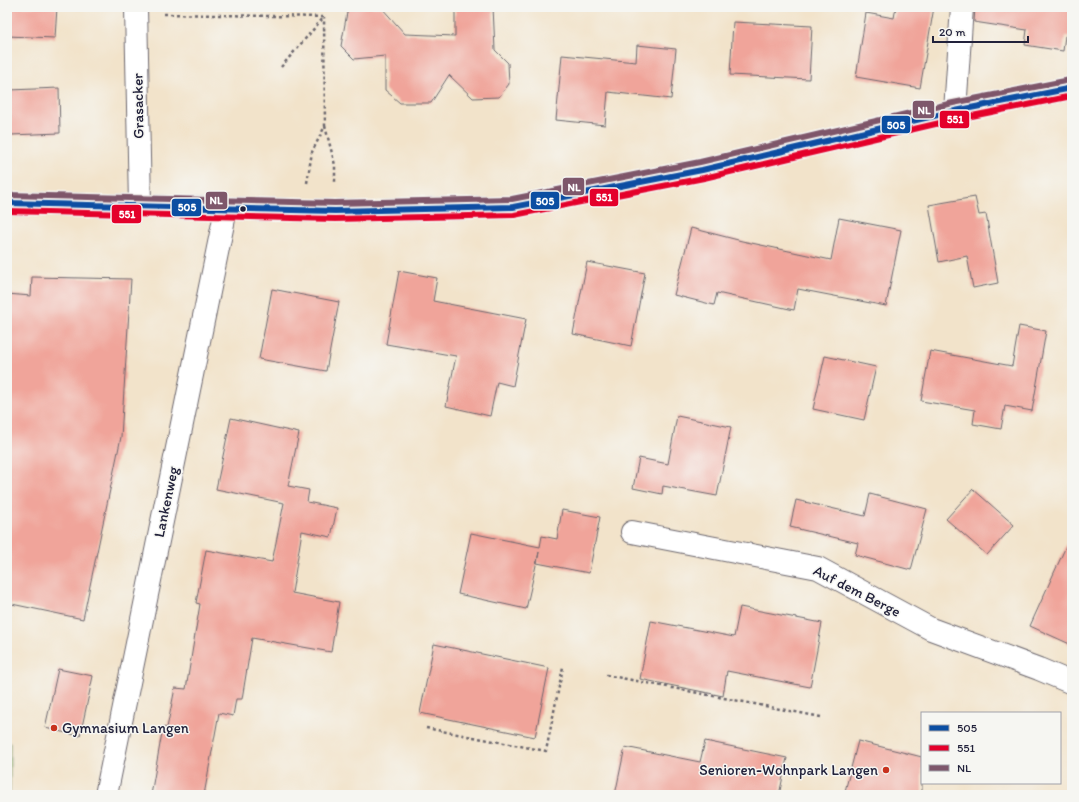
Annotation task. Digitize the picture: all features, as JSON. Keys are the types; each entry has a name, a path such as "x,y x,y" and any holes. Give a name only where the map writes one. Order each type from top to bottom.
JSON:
{"main road":[{"path":"7,203 306,210 335,212 513,207 702,170 955,111 1072,88"}],"street":[{"path":"955,111 962,7"},
{"name":"Grasacker","path":"136,10 140,206"},
{"name":"Lankenweg","path":"106,795 226,209"},
{"name":"Auf dem Berge","path":"632,532 818,568 931,629 1039,669 1072,683"}],"path":[{"path":"136,10 324,17"},
{"path":"280,67 324,17"},
{"path":"324,17 325,126 335,165 335,212"},
{"path":"306,210 308,172 312,152 325,126"},
{"path":"426,728 546,751 563,667"},
{"path":"606,674 821,717"}],"green space":[{"path":"7,743 10,743 10,792 7,792"}],"building":[{"path":"7,7 57,7 55,38 7,36"},
{"path":"348,7 381,7 405,34 455,36 455,7 493,7 495,50 508,63 509,84 499,97 473,98 449,75 431,103 400,103 385,90 385,56 354,59 341,46"},
{"path":"896,7 934,7 920,88 856,77 866,13 894,18"},
{"path":"975,7 1072,7 1072,37 1065,36 1063,51 1025,45 1027,30 974,22"},
{"path":"733,22 812,26 809,79 730,75"},
{"path":"637,45 676,49 671,99 608,92 605,125 556,120 562,55 636,62"},
{"path":"59,88 60,133 11,135 10,90"},
{"path":"975,197 979,215 986,214 998,283 973,288 967,256 939,262 929,205"},
{"path":"839,218 901,230 886,306 798,289 794,310 717,293 714,305 674,295 691,228 742,241 831,260"},
{"path":"587,262 645,273 631,346 573,334"},
{"path":"399,271 437,278 433,301 526,319 513,386 497,382 490,416 446,406 456,356 386,344"},
{"path":"32,277 131,279 121,437 83,619 7,603 7,294 31,296"},
{"path":"272,289 339,302 326,371 259,359"},
{"path":"1019,326 1046,331 1032,411 1005,406 1001,429 973,424 975,410 921,401 930,351 1012,366"},
{"path":"825,356 876,367 864,420 813,409"},
{"path":"677,416 731,427 717,496 663,486 662,494 633,488 639,458 668,464"},
{"path":"231,418 299,433 288,486 309,490 307,502 337,508 331,537 302,531 292,593 339,602 331,652 252,638 242,699 236,699 233,716 219,713 204,795 151,795 163,727 167,728 175,688 186,689 200,604 196,603 206,550 272,562 284,503 216,489"},
{"path":"973,489 1014,525 987,555 946,519"},
{"path":"870,494 927,509 911,570 855,555 858,543 790,527 796,500 865,516"},
{"path":"562,510 600,517 589,573 537,563 539,552 526,609 458,594 471,533 540,547 542,536 557,539"},
{"path":"1072,533 1072,645 1030,626"},
{"path":"740,607 822,623 810,687 727,671 723,696 640,679 651,621 734,637"},
{"path":"434,644 549,668 535,737 420,713"},
{"path":"58,669 93,676 80,736 45,728"},
{"path":"705,741 787,758 779,795 615,795 625,747 700,762"},
{"name":"Senioren-Wohnpark Langen","path":"858,741 921,757 922,795 844,795"}],"transit line":[{"name":"NL","path":"7,195 335,203 512,199 700,162 953,103 1070,80"},
{"name":"505","path":"7,203 335,211 513,207 702,170 955,111 1072,88"},
{"name":"551","path":"7,211 335,219 514,215 704,178 957,119 1072,96"}],"place":[{"name":"Gymnasium Langen","path":"54,728"},
{"name":"Senioren-Wohnpark Langen","path":"886,770"}]}
